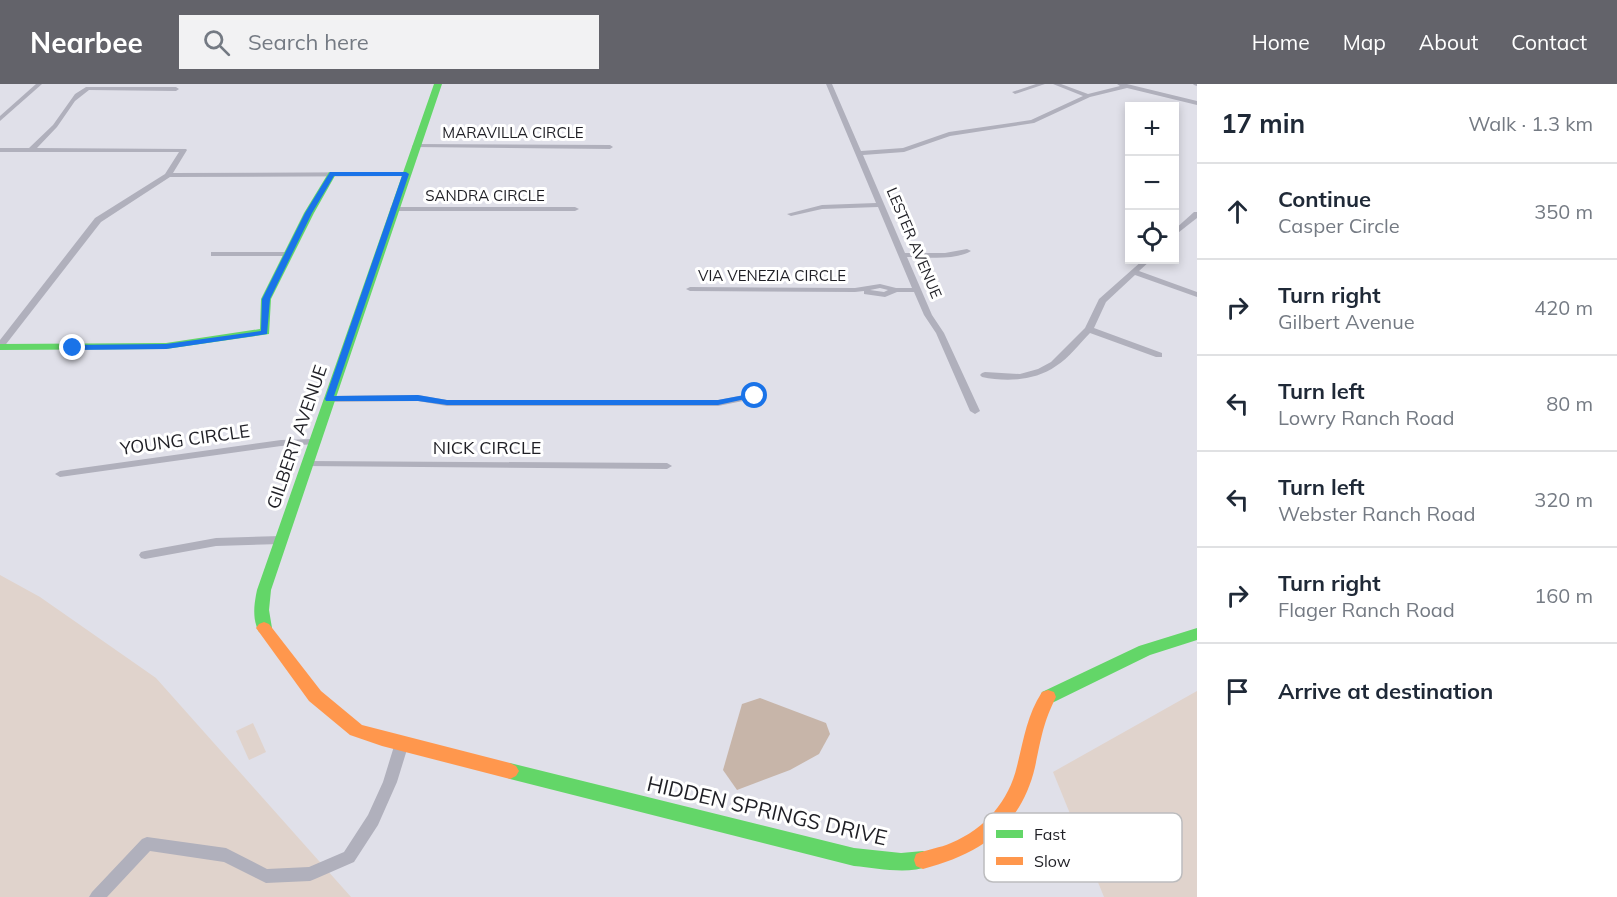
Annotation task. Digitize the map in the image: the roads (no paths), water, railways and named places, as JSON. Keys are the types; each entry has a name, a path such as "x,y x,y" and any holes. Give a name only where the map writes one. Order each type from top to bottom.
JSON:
{"street":[{"path":"0,119 39,84"},
{"name":"GILBERT AVENUE","path":"402,743 356,730 315,696 264,630 261,610 264,590 314,441 438,84"},
{"name":"LESTER AVENUE","path":"829,84 928,315 940,333 975,411"},
{"path":"1015,92 1042,84"},
{"path":"1056,84 1088,96"},
{"path":"858,153 904,150 949,134 1032,122 1088,96 1123,85 1197,103"},
{"path":"31,150 57,124 64,110 80,92 88,88 176,88"},
{"name":"MARAVILLA CIRCLE","path":"416,146 610,147"},
{"path":"0,150 184,150 168,175 98,220 0,346"},
{"path":"0,346 166,346 265,332 266,299 287,254 332,174"},
{"path":"168,175 406,174"},
{"path":"791,214 822,207 863,210 882,207"},
{"name":"SANDRA CIRCLE","path":"394,209 576,209"},
{"path":"1179,230 1197,214"},
{"path":"902,255 945,255 967,251"},
{"path":"214,254 287,254"},
{"path":"985,375 1020,377 1041,371 1054,364 1089,329 1102,301 1142,264"},
{"path":"1133,272 1197,295"},
{"name":"VIA VENEZIA CIRCLE","path":"690,290 855,290 885,295 896,290 918,291"},
{"path":"1089,329 1159,355"},
{"path":"329,399 418,398 447,403 718,403 755,396"},
{"name":"YOUNG CIRCLE","path":"60,474 281,443 314,441"},
{"name":"NICK CIRCLE","path":"307,464 668,466"},
{"path":"145,555 216,542 281,540"},
{"name":"HIDDEN SPRINGS DRIVE","path":"1007,813 1020,788 1028,764 1039,707 1048,696 1145,650 1197,634"},
{"path":"97,897 147,844 226,855 266,876 310,874 349,857 373,820 382,801 402,743"},
{"name":"HIDDEN SPRINGS DRIVE","path":"402,743 815,848 878,861 924,860 965,849 984,836"}]}
